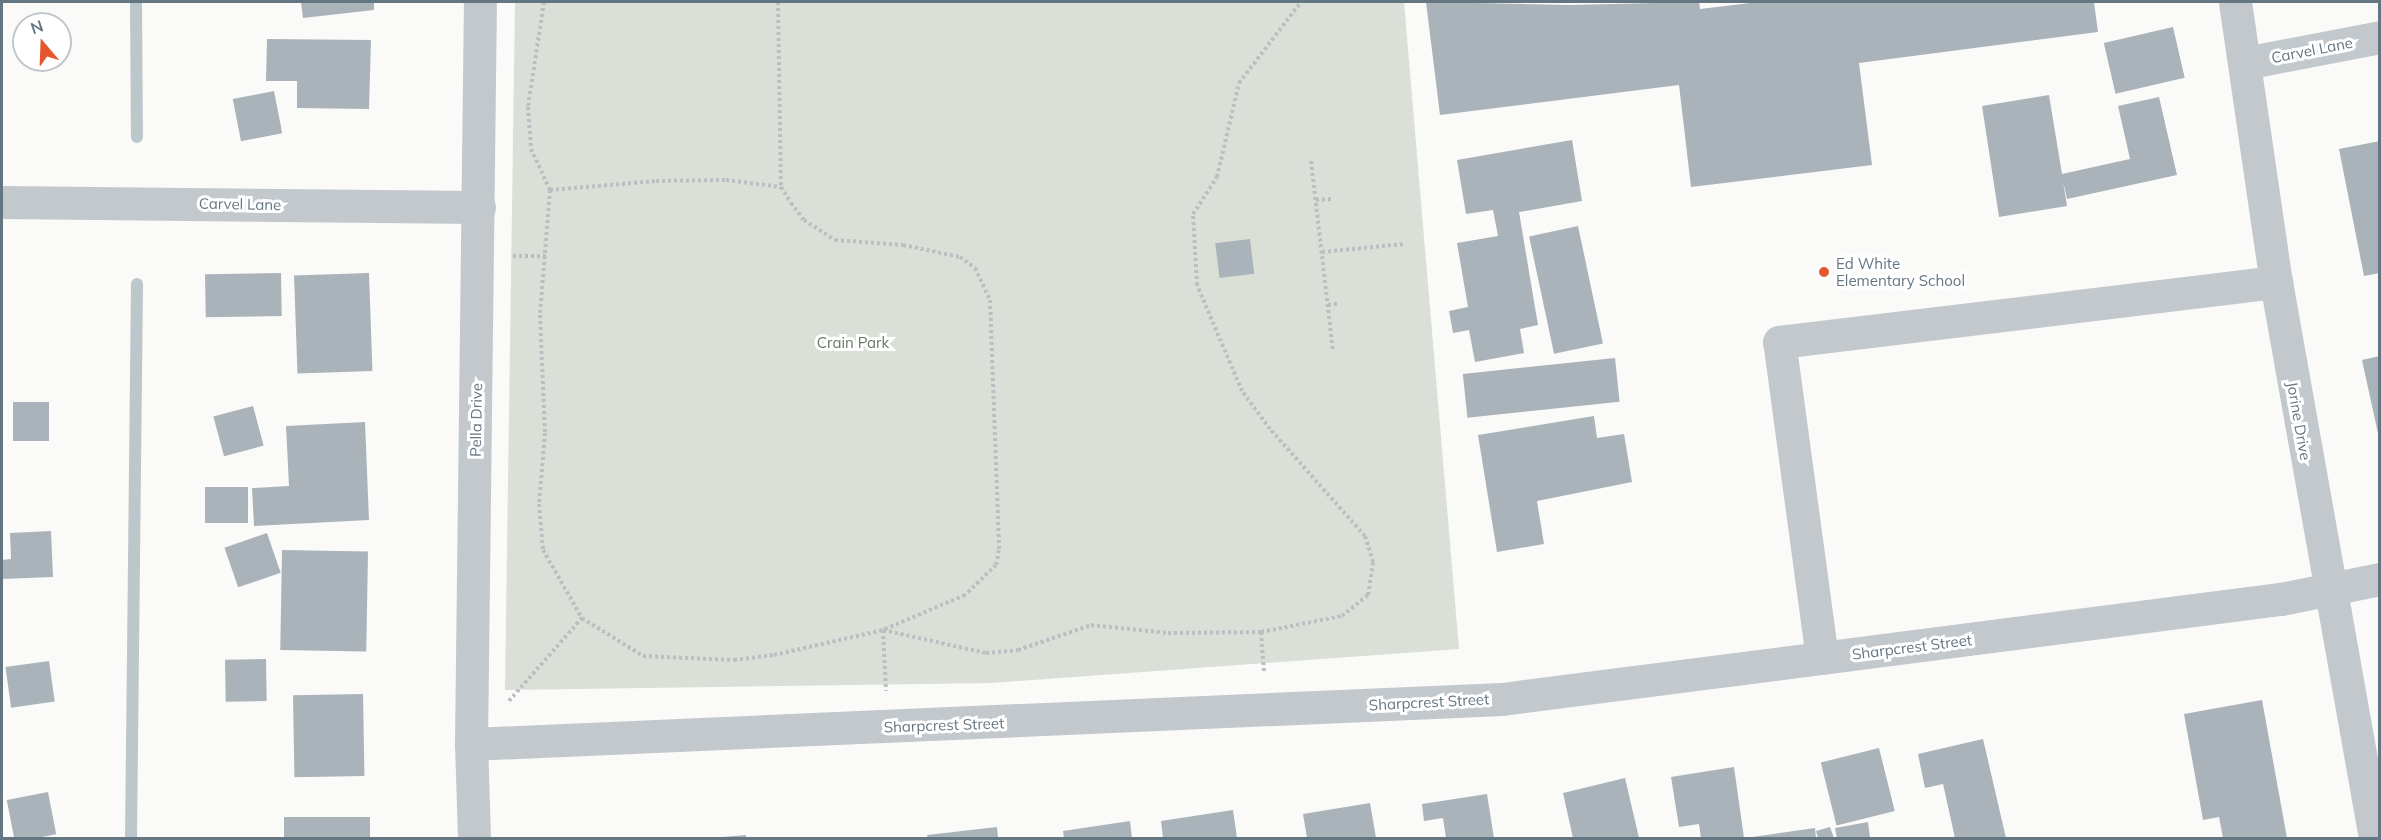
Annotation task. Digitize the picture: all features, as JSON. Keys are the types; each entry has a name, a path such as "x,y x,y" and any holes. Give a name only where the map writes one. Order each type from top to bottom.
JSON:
{"street":[{"name":"Pella Drive","path":"474,838 471,744 480,2"},
{"name":"Jorine Drive","path":"2235,2 2276,282 2375,838"},
{"name":"Carvel Lane","path":"2245,63 2379,37"},
{"name":"Carvel Lane","path":"2,202 479,207"},
{"path":"1822,658 1779,342 2276,282"},
{"name":"Sharpcrest Street","path":"471,744 1502,699 2281,598 2379,579"}],"path":[{"path":"544,2 528,107 531,149 550,190 540,315 545,433 539,504 543,550 582,618 643,656 734,660 774,655 883,630 966,595 996,565 999,550 990,300 975,268 960,257 903,245 835,240 804,220 781,186 778,2"},
{"path":"883,630 986,653 1018,650 1091,625 1168,633 1261,632 1317,624 1342,616 1368,595 1373,562 1365,536 1341,505 1283,444 1242,391 1197,285 1193,214 1217,177 1239,83 1301,2"},
{"path":"1311,161 1333,351"},
{"path":"550,190 656,181 726,180 781,186"},
{"path":"1316,200 1332,199"},
{"path":"1322,252 1404,244"},
{"path":"1328,305 1340,303"},
{"path":"471,744 582,618"},
{"path":"883,630 888,727"}],"green space":[{"name":"Crain Park","path":"515,2 1404,2 1459,649 992,683 505,690"}],"building":[{"path":"301,2 374,2 374,10 303,18"},
{"path":"1426,2 1569,5 1699,2 1700,9 1759,2 2094,2 2098,32 1859,63 1872,165 1691,187 1679,85 1440,115"},
{"path":"2173,27 2185,78 2116,94 2104,43"},
{"path":"267,39 371,40 369,109 297,108 297,81 266,81"},
{"path":"274,91 282,133 241,141 233,99"},
{"path":"2049,95 2062,174 2130,159 2118,106 2159,97 2177,175 2067,199 2063,181 2067,206 1999,217 1982,106"},
{"path":"1572,140 1582,201 1519,212 1538,325 1520,329 1524,353 1475,362 1469,330 1453,333 1449,311 1468,307 1457,243 1498,236 1493,210 1466,214 1457,160"},
{"path":"2380,141 2380,273 2364,276 2339,149"},
{"path":"1578,226 1603,343 1554,354 1529,236"},
{"path":"1250,239 1254,274 1220,278 1215,243"},
{"path":"281,273 282,316 206,317 205,274"},
{"path":"369,273 372,371 297,374 294,276"},
{"path":"2380,356 2380,438 2379,438 2362,360"},
{"path":"1615,358 1620,402 1467,418 1463,374"},
{"path":"13,402 49,402 49,441 13,441"},
{"path":"253,406 264,446 224,456 213,417"},
{"path":"1594,416 1597,438 1624,434 1632,482 1537,501 1544,544 1497,552 1478,435"},
{"path":"365,422 369,520 254,526 252,488 289,486 286,426"},
{"path":"205,487 248,487 248,523 205,523"},
{"path":"51,531 53,577 2,579 2,560 11,559 10,533"},
{"path":"267,533 281,573 238,587 224,548"},
{"path":"282,550 368,552 366,651 280,650"},
{"path":"266,659 267,701 226,702 225,660"},
{"path":"49,661 55,702 11,708 5,667"},
{"path":"363,694 364,776 294,777 293,695"},
{"path":"2262,700 2287,838 2223,838 2219,817 2203,820 2184,714"},
{"path":"1983,739 2006,838 1955,838 1943,784 1925,788 1918,754"},
{"path":"1879,748 1895,811 1837,826 1821,763"},
{"path":"1734,767 1744,838 1701,838 1699,824 1679,827 1671,777"},
{"path":"1625,778 1639,838 1573,838 1563,793"},
{"path":"48,792 56,834 37,838 14,838 7,800"},
{"path":"1487,794 1494,838 1446,838 1443,818 1424,821 1422,804"},
{"path":"1370,803 1376,838 1307,838 1303,814"},
{"path":"1233,810 1237,838 1163,838 1161,821"},
{"path":"284,817 370,817 370,838 284,838"},
{"path":"1130,821 1132,838 1064,838 1063,831"},
{"path":"1868,822 1870,838 1837,838 1835,828"},
{"path":"997,827 998,838 928,838 927,835"},
{"path":"1830,827 1834,838 1818,838 1816,831"},
{"path":"1815,828 1816,838 1753,838 1753,837"},
{"path":"746,835 746,838 722,838 722,837"}],"waterway":[{"path":"136,2 137,137"},
{"path":"131,838 137,284"}],"place":[{"name":"Ed White Elementary School","path":"1824,272"}]}
